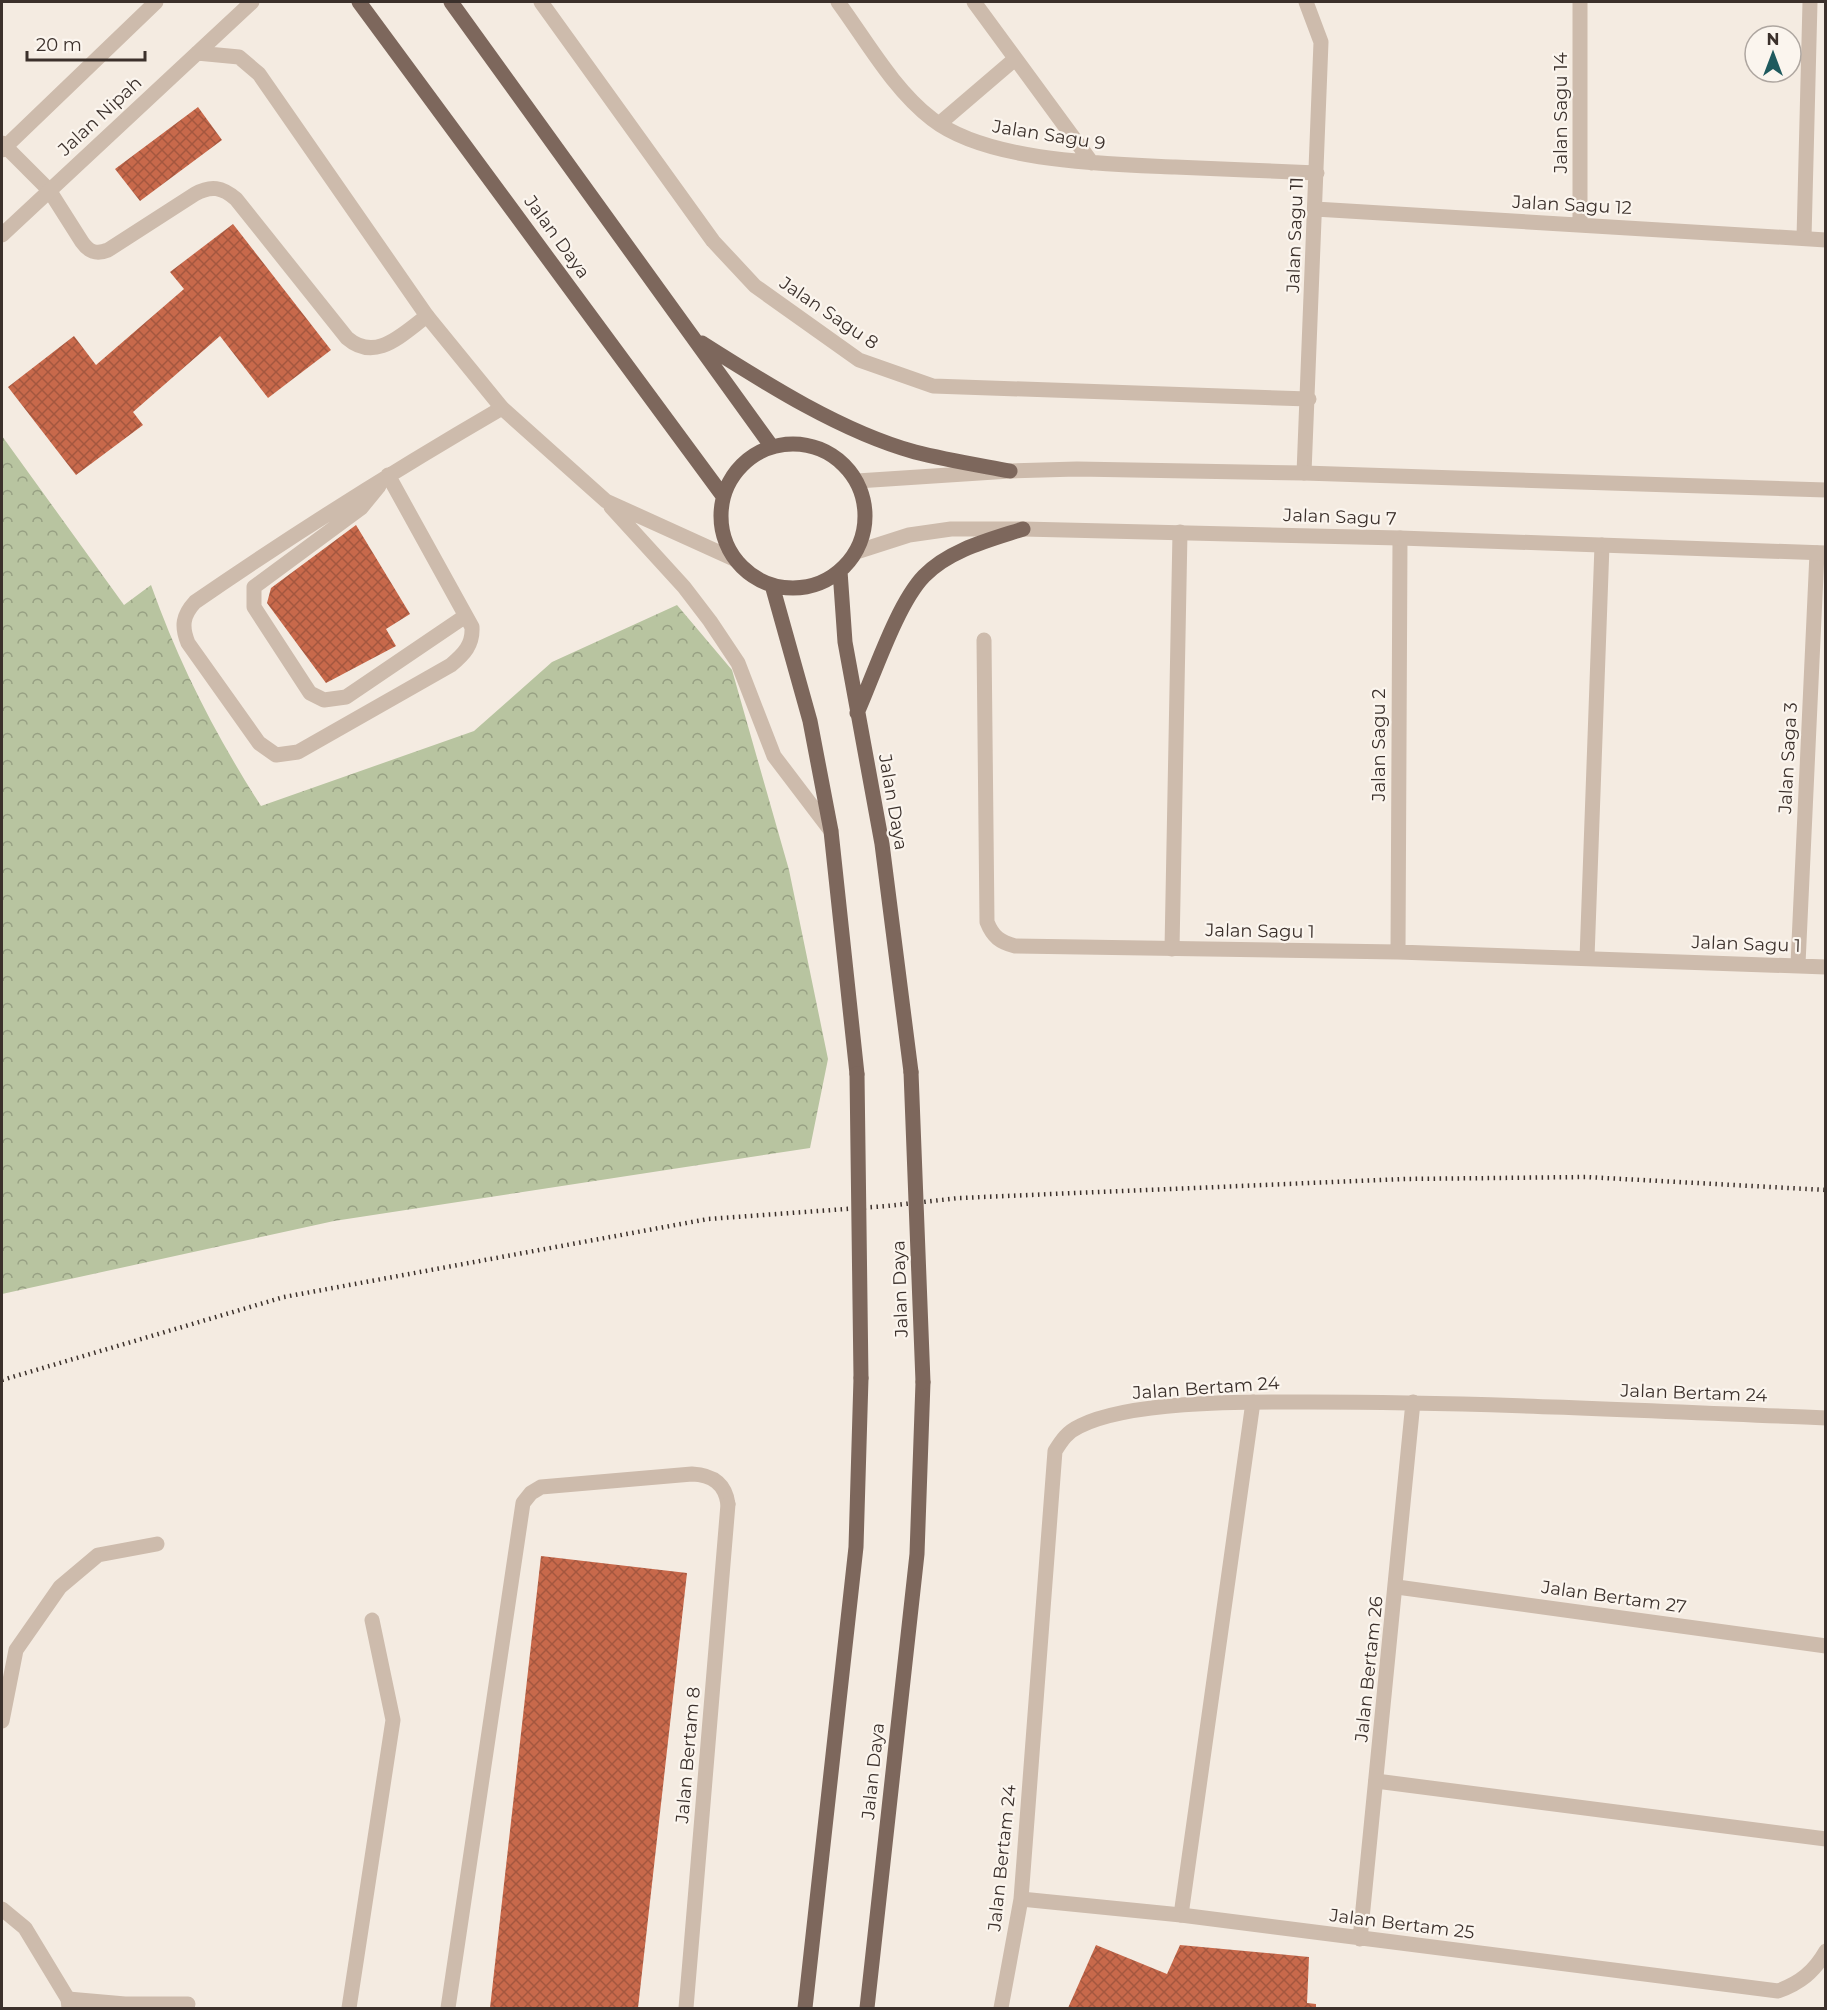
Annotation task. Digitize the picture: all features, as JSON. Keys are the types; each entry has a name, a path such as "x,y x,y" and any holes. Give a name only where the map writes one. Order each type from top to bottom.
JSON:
{"main road":[{"name":"Jalan Daya","path":"359,2 723,496"},
{"path":"451,2 772,447"},
{"path":"694,338 786,396 884,442 914,452 1010,471"},
{"path":"795,444 821,449 842,462 857,481 865,504 864,529 856,552 840,571 819,583 795,588 772,585 752,575 736,560 725,540 721,518 723,496 733,475 750,458 772,447 795,444"},
{"path":"857,713 906,600 924,576 945,560 973,546 1023,529"},
{"name":"Jalan Daya","path":"840,571 845,642 882,844 911,1072 923,1382 917,1554 867,2008"},
{"path":"772,585 810,721 831,831 856,1074 861,1378 856,1547 805,2008"}],"street":[{"path":"156,2 3,146 49,190 88,250 102,253 205,188 217,188 236,199 355,346 366,350 377,349 427,316"},
{"name":"Jalan Nipah","path":"2,235 252,2"},
{"name":"Jalan Sagu 8","path":"541,2 714,241 754,286 858,360 933,386 1309,399"},
{"name":"Jalan Sagu 9","path":"838,2 904,92 939,124 984,146 1092,163 1317,173"},
{"path":"974,2 1092,163"},
{"name":"Jalan Sagu 11","path":"1304,473 1309,399 1321,42 1306,2"},
{"name":"Jalan Sagu 14","path":"1580,2 1580,225"},
{"path":"1804,238 1810,2"},
{"path":"197,53 239,57 259,74 427,316 502,408 606,501 684,587 738,663 774,756 831,831"},
{"path":"939,124 1016,59"},
{"name":"Jalan Sagu 12","path":"1316,209 1826,240"},
{"path":"388,475 472,627 473,639 468,649 451,665 298,752 276,755 259,743 188,643 183,632 183,621 187,610 195,602 294,533 388,475 502,408"},
{"path":"857,481 1010,471 1304,473 1826,490"},
{"path":"388,475 361,508 254,587 254,607 310,693 324,700 346,697 465,617"},
{"path":"606,501 736,560"},
{"name":"Jalan Sagu 7","path":"856,552 909,534 951,529 1023,529 1400,538 1821,553"},
{"path":"1172,949 1180,532"},
{"name":"Jalan Sagu 2","path":"1398,952 1400,538"},
{"path":"1587,958 1602,545"},
{"name":"Jalan Saga 3","path":"1798,964 1821,553"},
{"name":"Jalan Sagu 1","path":"984,640 987,922 992,933 1001,942 1015,946 1398,952 1798,964 1826,967"},
{"path":"1181,1915 1252,1402"},
{"name":"Jalan Bertam 24","path":"1001,2008 1021,1899 1055,1451 1065,1435 1080,1425 1127,1412 1252,1402 1413,1402 1826,1418"},
{"name":"Jalan Bertam 26","path":"1360,1940 1397,1587 1413,1402"},
{"name":"Jalan Bertam 8","path":"448,2008 524,1503 531,1493 541,1487 705,1474 715,1479 723,1488 728,1504 686,2008"},
{"path":"2,1721 16,1650 60,1587 98,1555 157,1544"},
{"name":"Jalan Bertam 27","path":"1397,1587 1826,1646"},
{"path":"349,2008 393,1720 372,1620"},
{"path":"1376,1781 1826,1839"},
{"name":"Jalan Bertam 25","path":"1021,1899 1181,1915 1360,1940 1778,1991 1798,1984 1818,1964 1826,1952"},
{"path":"2,1909 25,1928 68,2004 188,2004"}],"green space":[{"path":"2,436 124,605 151,585 186,671 229,753 261,806 474,731 552,662 677,605 732,670 789,870 828,1059 810,1148 334,1221 2,1294"}],"building":[{"path":"198,107 222,140 140,201 115,169"},
{"path":"233,224 331,350 268,398 220,336 133,412 143,425 76,475 8,387 74,336 96,365 184,289 170,272"},
{"path":"356,525 410,614 386,629 396,646 326,683 267,603 271,588"},
{"path":"541,1556 687,1573 638,2008 490,2008"},
{"path":"1096,1945 1167,1974 1180,1945 1309,1957 1307,2003 1316,2004 1316,2008 1068,2008"}],"railway":[{"path":"2,1380 284,1297 708,1219 887,1206 959,1198 1404,1179 1586,1177 1826,1190"}]}
